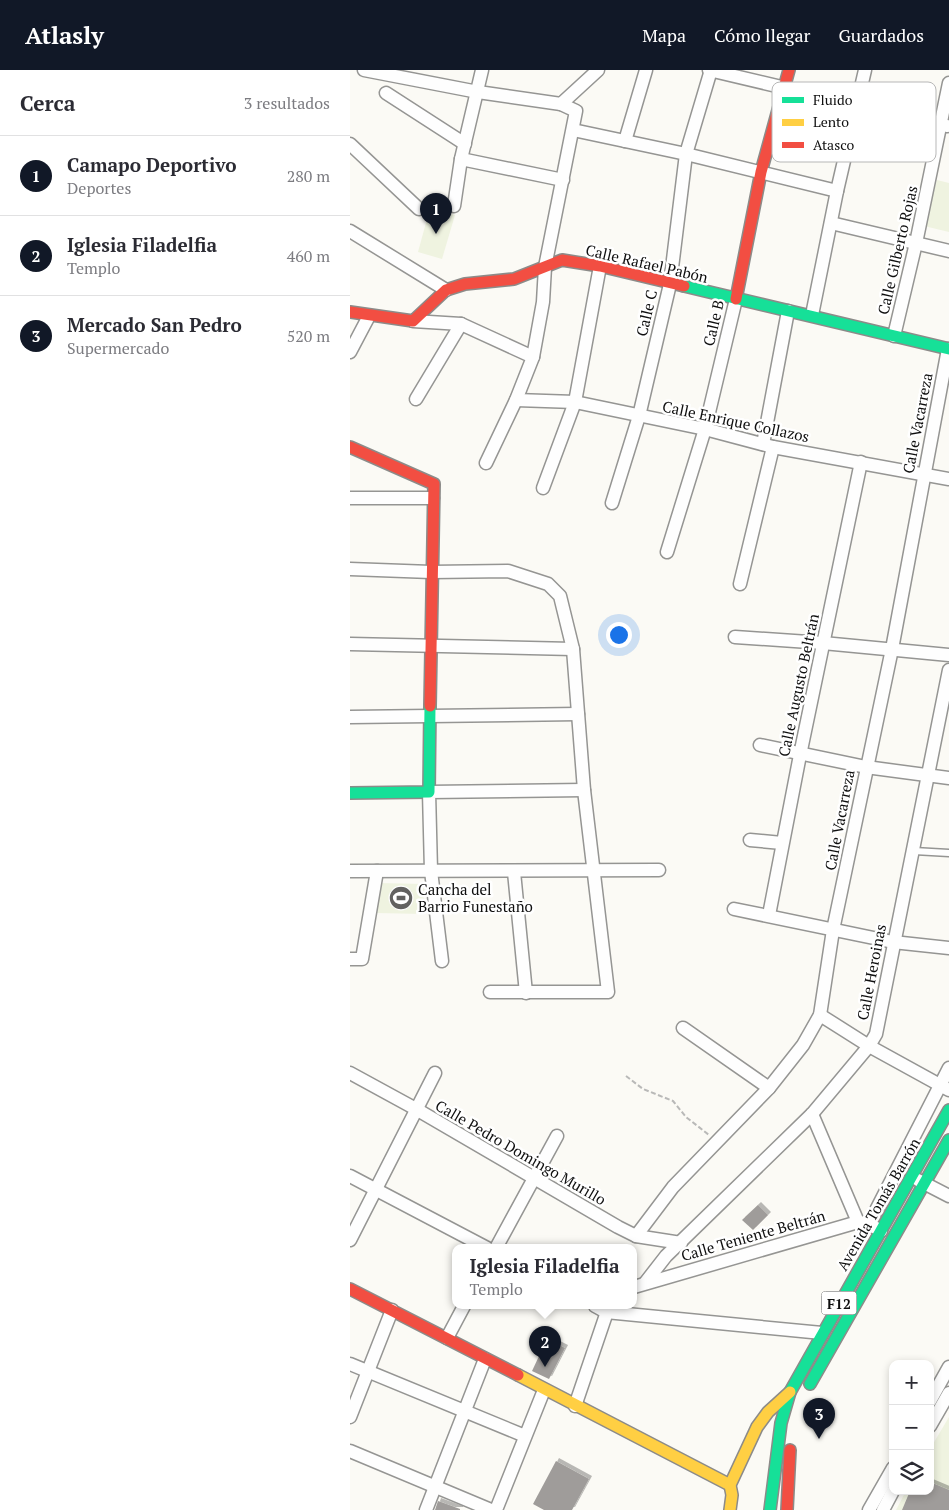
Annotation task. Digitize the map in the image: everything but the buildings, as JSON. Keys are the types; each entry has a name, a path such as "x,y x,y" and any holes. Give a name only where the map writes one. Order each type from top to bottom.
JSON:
{"street":[{"path":"364,70 386,72 478,92 561,104 576,111 545,267 543,302 533,357 516,400 486,463"},
{"path":"454,206 461,159 482,70"},
{"path":"561,104 598,70"},
{"path":"625,141 646,70"},
{"path":"710,70 772,85"},
{"name":"Calle C","path":"612,503 639,416 670,284 686,154 710,70"},
{"name":"Calle Gilberto Rojas","path":"894,336 945,126 949,83"},
{"path":"386,93 465,144"},
{"path":"573,130 686,154 837,191"},
{"name":"Calle B","path":"667,552 705,429 736,299 761,172 772,135"},
{"path":"350,144 419,209"},
{"path":"461,159 563,180"},
{"path":"812,315 844,162"},
{"path":"831,222 949,251"},
{"path":"350,231 446,290"},
{"name":"Calle Rafael Pabón","path":"413,321 446,290 465,284 514,279 562,260 600,266 670,284 812,315 948,349"},
{"path":"542,488 575,402 600,266"},
{"path":"740,584 768,446 788,311"},
{"path":"350,312 413,321 461,324 533,357"},
{"path":"350,352 369,316"},
{"path":"416,399 461,324"},
{"name":"Calle Vacarreza","path":"636,1236 673,1187 769,1088 803,1045 820,1015 833,930 892,649 948,349"},
{"name":"Calle Enrique Collazos","path":"516,400 575,402 705,429 768,446 949,479"},
{"path":"350,447 434,484 430,644 430,871 442,961"},
{"name":"Calle Augusto Beltrán","path":"769,915 800,754 861,462"},
{"path":"350,498 433,498"},
{"path":"350,569 508,572 548,584 560,596 573,649 584,790 608,992 490,992"},
{"path":"735,637 949,655"},
{"path":"350,644 430,644 573,649"},
{"name":"Calle Heroinas","path":"639,1285 666,1256 812,1114 869,1046 876,1034 949,670"},
{"path":"350,717 578,714"},
{"path":"760,745 866,766 949,778"},
{"path":"350,793 584,790"},
{"path":"750,840 782,843"},
{"path":"350,871 514,872 659,870"},
{"path":"350,959 362,960 377,871"},
{"path":"514,872 526,993"},
{"path":"734,909 893,942 949,948"},
{"path":"820,1015 869,1046 944,1088"},
{"path":"683,1028 769,1088"},
{"path":"864,1223 944,1088 949,1068"},
{"path":"350,1240 435,1072"},
{"name":"Calle Pedro Domingo Murillo","path":"350,1073 416,1109 618,1227 636,1236 681,1243"},
{"name":"Avenida Tomás Barrón","path":"770,1510 781,1422 790,1392 949,1110"},
{"path":"812,1114 864,1223 881,1231"},
{"path":"498,1244 557,1136"},
{"name":"Avenida Tomás Barrón","path":"804,1395 949,1140"},
{"path":"350,1176 479,1244"},
{"path":"911,1176 949,1196"},
{"name":"Calle Teniente Beltrán","path":"639,1285 864,1223"},
{"path":"350,1289 730,1485"},
{"path":"447,1338 462,1309"},
{"path":"575,1406 603,1309"},
{"path":"612,1309 822,1333"},
{"path":"350,1417 392,1310"},
{"path":"426,1510 485,1358"},
{"path":"350,1364 525,1436"},
{"path":"934,1394 949,1367"},
{"path":"496,1510 544,1390"},
{"path":"730,1510 732,1495 730,1485 757,1427 768,1412 790,1392"},
{"path":"934,1419 949,1393"},
{"path":"787,1510 793,1424"},
{"path":"350,1451 490,1510"},
{"path":"869,1510 889,1475"},
{"path":"883,1510 892,1495"}],"lane":[{"path":"914,851 949,853"}],"path":[{"path":"626,1076 644,1089 673,1101 686,1117 716,1141"}],"green space":[{"path":"937,180 949,183 949,232 924,226"},
{"path":"430,208 455,215 442,259 418,252"},
{"name":"Cancha del Barrio Funestaño","path":"378,883 425,884 423,914 376,913"},
{"path":"949,1417 949,1510 896,1510 904,1495 934,1495 934,1442"}],"traffic: fast":[{"path":"684,286 949,349"},
{"path":"350,793 429,792 430,706"},
{"path":"770,1510 781,1423 790,1392 949,1110"},
{"path":"810,1384 949,1140"}],"traffic: slow":[{"path":"518,1375 730,1485"},
{"path":"730,1510 732,1495 730,1485 757,1427 768,1412 790,1392"}],"traffic: jam":[{"path":"786,82 789,70"},
{"path":"736,299 761,172 772,132"},
{"path":"350,312 413,321 446,290 465,284 514,279 562,260 600,266 684,286"},
{"path":"350,447 434,484 430,706"},
{"path":"350,1289 518,1375"},
{"path":"787,1510 790,1450"}],"place":[{"name":"Camapo Deportivo","path":"436,234"},
{"name":"Cancha del Barrio Funestaño","path":"401,898"},
{"name":"Iglesia Filadelfia","path":"545,1367"},
{"name":"Mercado San Pedro","path":"819,1439"}]}
